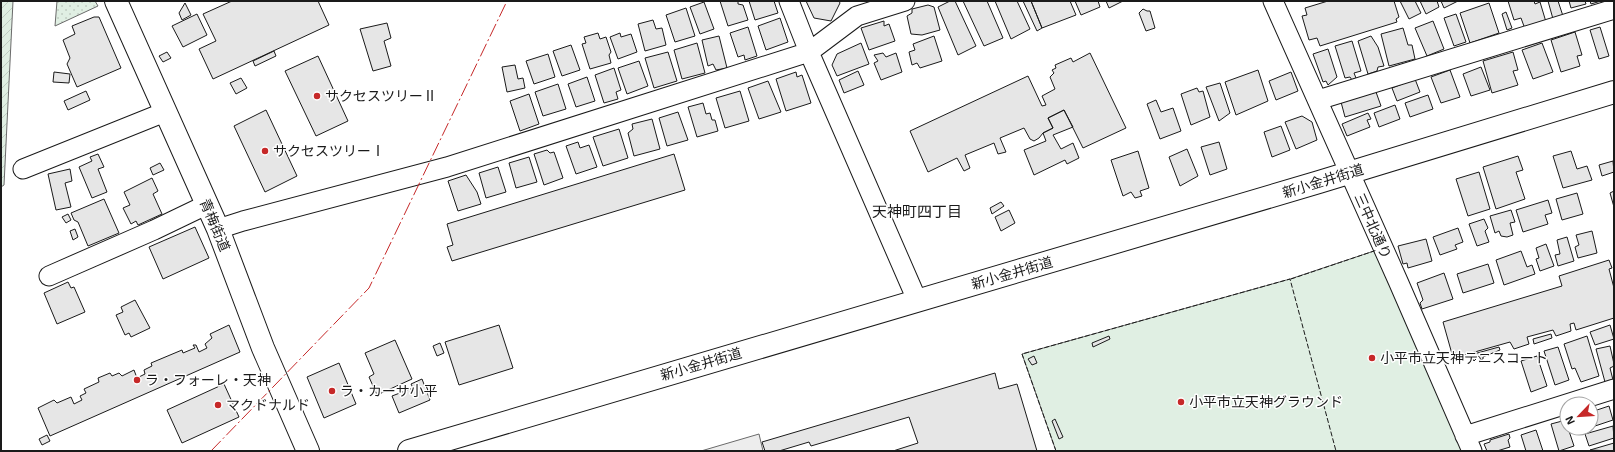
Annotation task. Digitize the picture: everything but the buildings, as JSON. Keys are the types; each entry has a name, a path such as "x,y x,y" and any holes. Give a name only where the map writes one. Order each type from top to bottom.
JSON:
{"main road":[{"name":"青梅街道","path":"116,1 218,229 263,348 308,451"},
{"name":"新小金井街道","path":"408,451 1349,174 1614,92"}],"street":[{"path":"789,1 917,300"},
{"path":"218,229 243,221 447,168 810,52 857,16 905,1"},
{"name":"三中北通り","path":"1272,1 1318,100 1349,174 1469,443"},
{"path":"1318,100 1614,9"},
{"path":"23,169 165,112"},
{"path":"49,276 154,230 206,205"},
{"path":"1469,443 1614,389"}],"green space":[{"path":"1,1 13,1 4,185 1,187"},
{"path":"57,1 95,1 98,6 55,26"},
{"name":"小平市立天神グラウンド","path":"1383,248 1472,451 1056,451 1022,354 1290,279"}],"shaded area":[{"path":"759,434 763,451 701,451"}],"fence":[{"path":"1291,279 1377,250"},
{"path":"1056,451 1022,354 1290,279 1336,451"}],"power":[{"path":"211,451 369,288 507,1"}],"place":[{"name":"サクセスツリーⅡ","path":"317,96"},
{"name":"サクセスツリーⅠ","path":"265,151"},
{"name":"小平市立天神テニスコート","path":"1372,358"},
{"name":"ラ・フォーレ・天神","path":"137,380"},
{"name":"ラ・カーサ小平","path":"332,391"},
{"name":"小平市立天神グラウンド","path":"1181,402"},
{"name":"マクドナルド","path":"218,405"}],"district":[{"name":"天神町四丁目","path":"917,212"}]}
